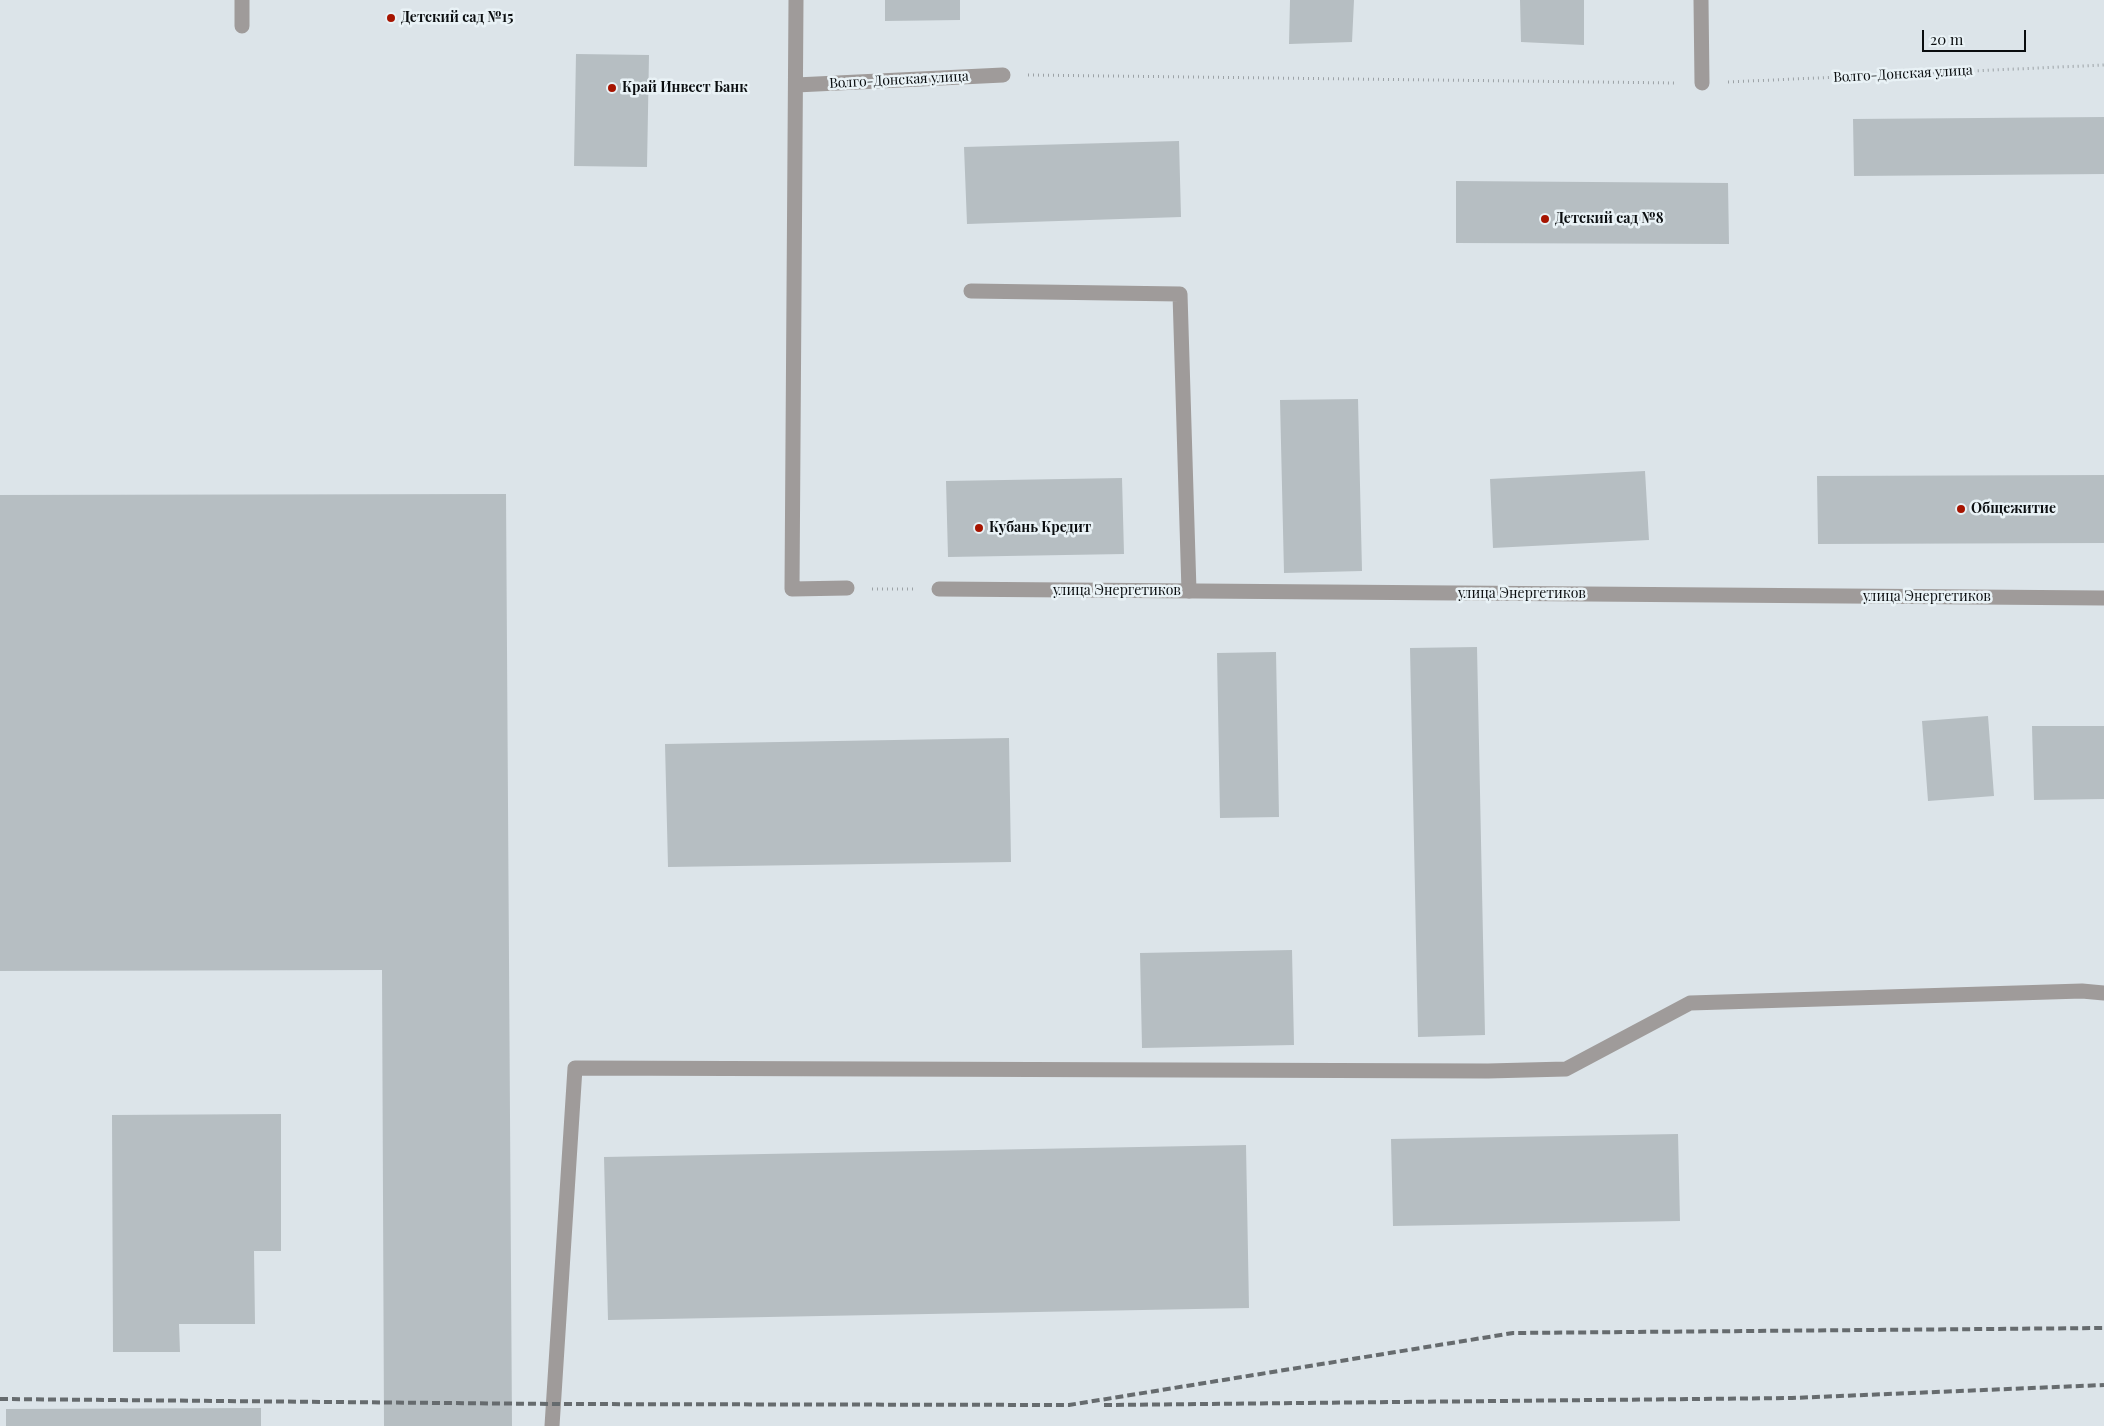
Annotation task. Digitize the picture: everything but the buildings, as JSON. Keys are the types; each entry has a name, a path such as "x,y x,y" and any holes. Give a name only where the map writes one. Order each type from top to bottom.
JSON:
{"street":[{"path":"242,0 242,26"},
{"path":"796,0 792,589 847,588"},
{"path":"1701,0 1702,83"},
{"name":"Волго-Донская улица","path":"796,85 1003,75"},
{"path":"971,291 1180,294 1188,591"},
{"name":"улица Энергетиков","path":"939,589 2104,598"},
{"path":"552,1426 575,1068 1458,1071 1566,1069 1690,1003 2082,990 2104,993"}],"path":[{"name":"Волго-Донская улица","path":"1003,75 1702,83 2104,65"},
{"path":"847,588 939,589"}],"railway":[{"path":"0,1399 555,1404 1069,1405 1513,1333 2104,1328"},
{"path":"1104,1405 1792,1398 2104,1385"}],"place":[{"name":"Детский сад №15","path":"391,18"},
{"name":"Край Инвест Банк","path":"612,88"},
{"name":"Детский сад №8","path":"1545,219"},
{"name":"Общежитие","path":"1961,509"},
{"name":"Кубань Кредит","path":"979,528"}]}
